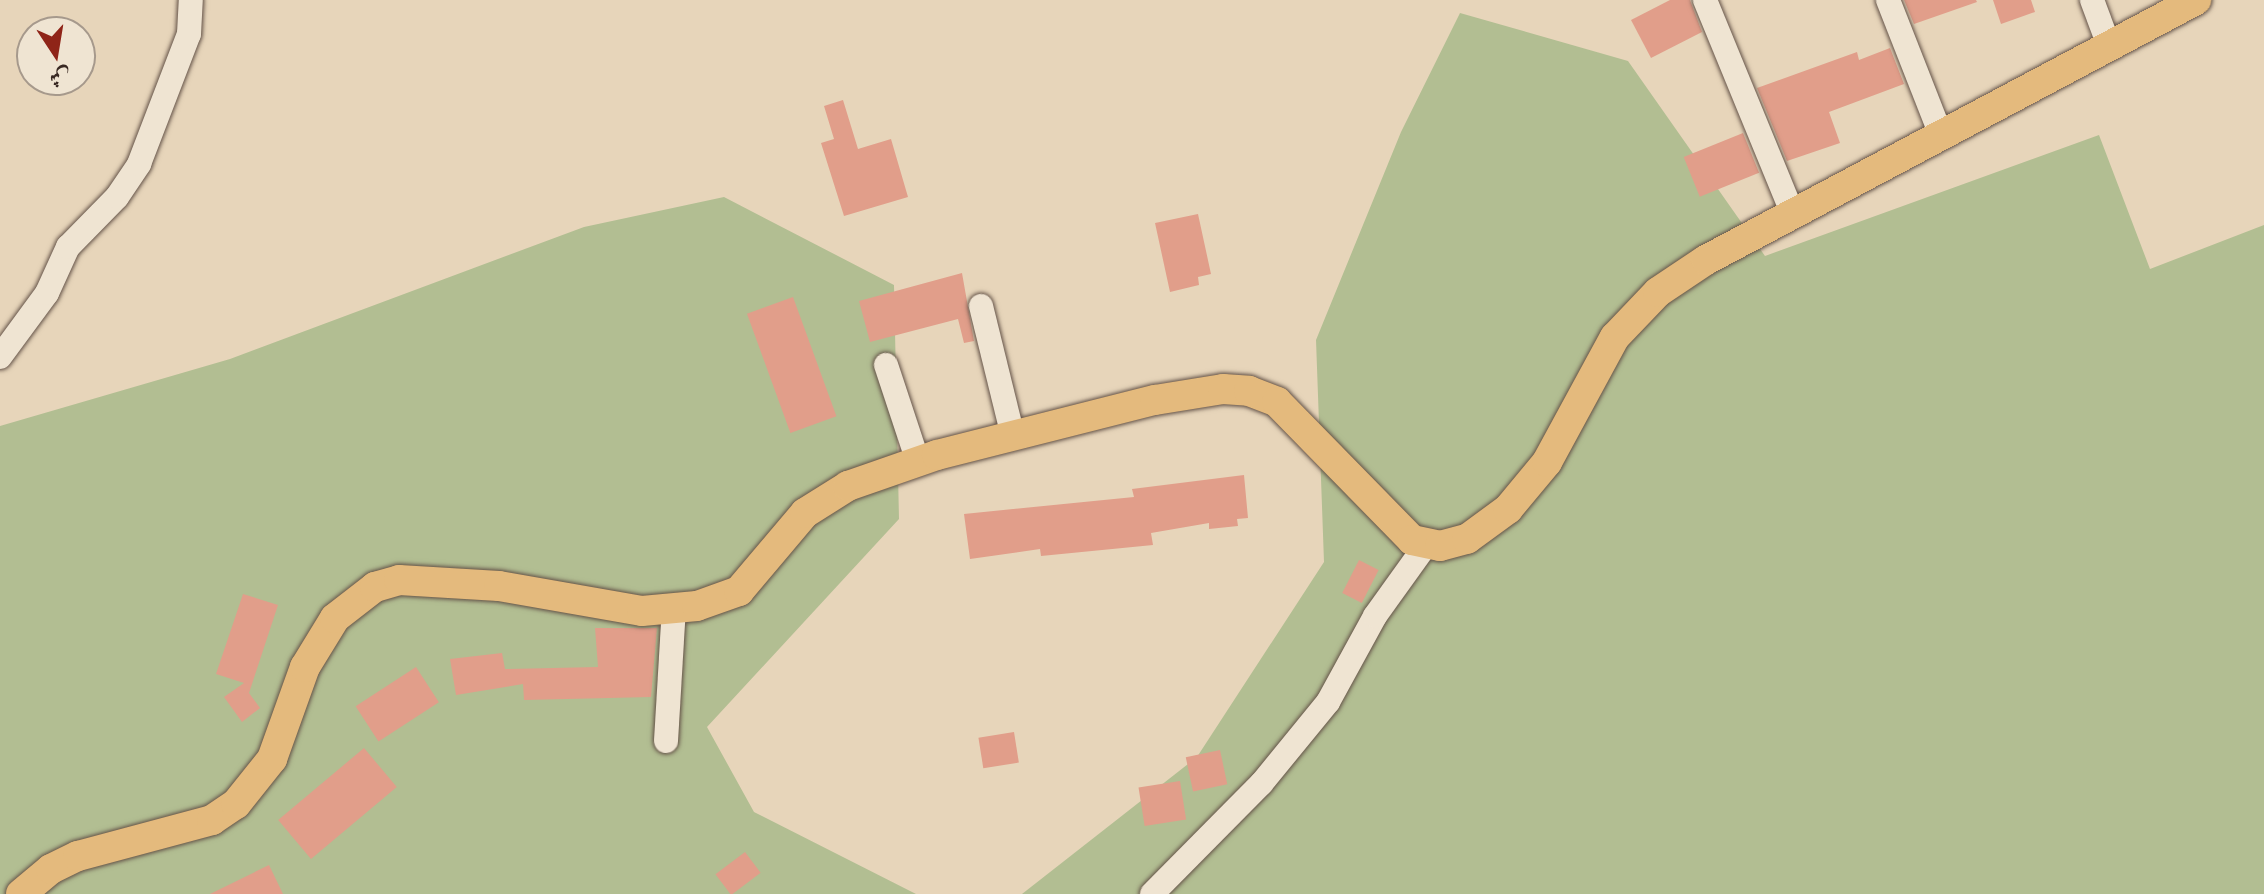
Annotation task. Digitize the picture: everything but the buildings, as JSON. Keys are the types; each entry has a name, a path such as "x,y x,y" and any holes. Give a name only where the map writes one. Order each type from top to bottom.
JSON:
{"main road":[{"path":"21,894 51,869 78,856 212,820 236,804 272,759 305,667 335,618 375,587 424,578 642,611 674,608 739,591 805,513 848,486 918,462 1013,436 1155,400 1223,389 1249,391 1277,402 1400,532 1426,545 1467,539 1508,509 1547,462 1615,337 1658,292 1793,215 2196,0"}],"street":[{"path":"0,357 47,293 68,247 117,197 139,164 189,34 191,0"},
{"path":"1705,0 1793,215"},
{"path":"1888,0 1942,138"},
{"path":"2092,0 2109,46"},
{"path":"981,306 1013,436"},
{"path":"886,365 918,462"},
{"path":"1152,894 1261,784 1328,702 1375,616 1426,545"},
{"path":"666,741 674,608"}],"green space":[{"path":"1460,13 1628,61 1765,256 2099,135 2150,269 2264,225 2264,894 1022,894 1197,757 1324,562 1316,340 1401,132"},
{"path":"724,197 894,285 899,519 707,727 754,812 916,894 0,894 0,426 230,359 584,227"}]}
